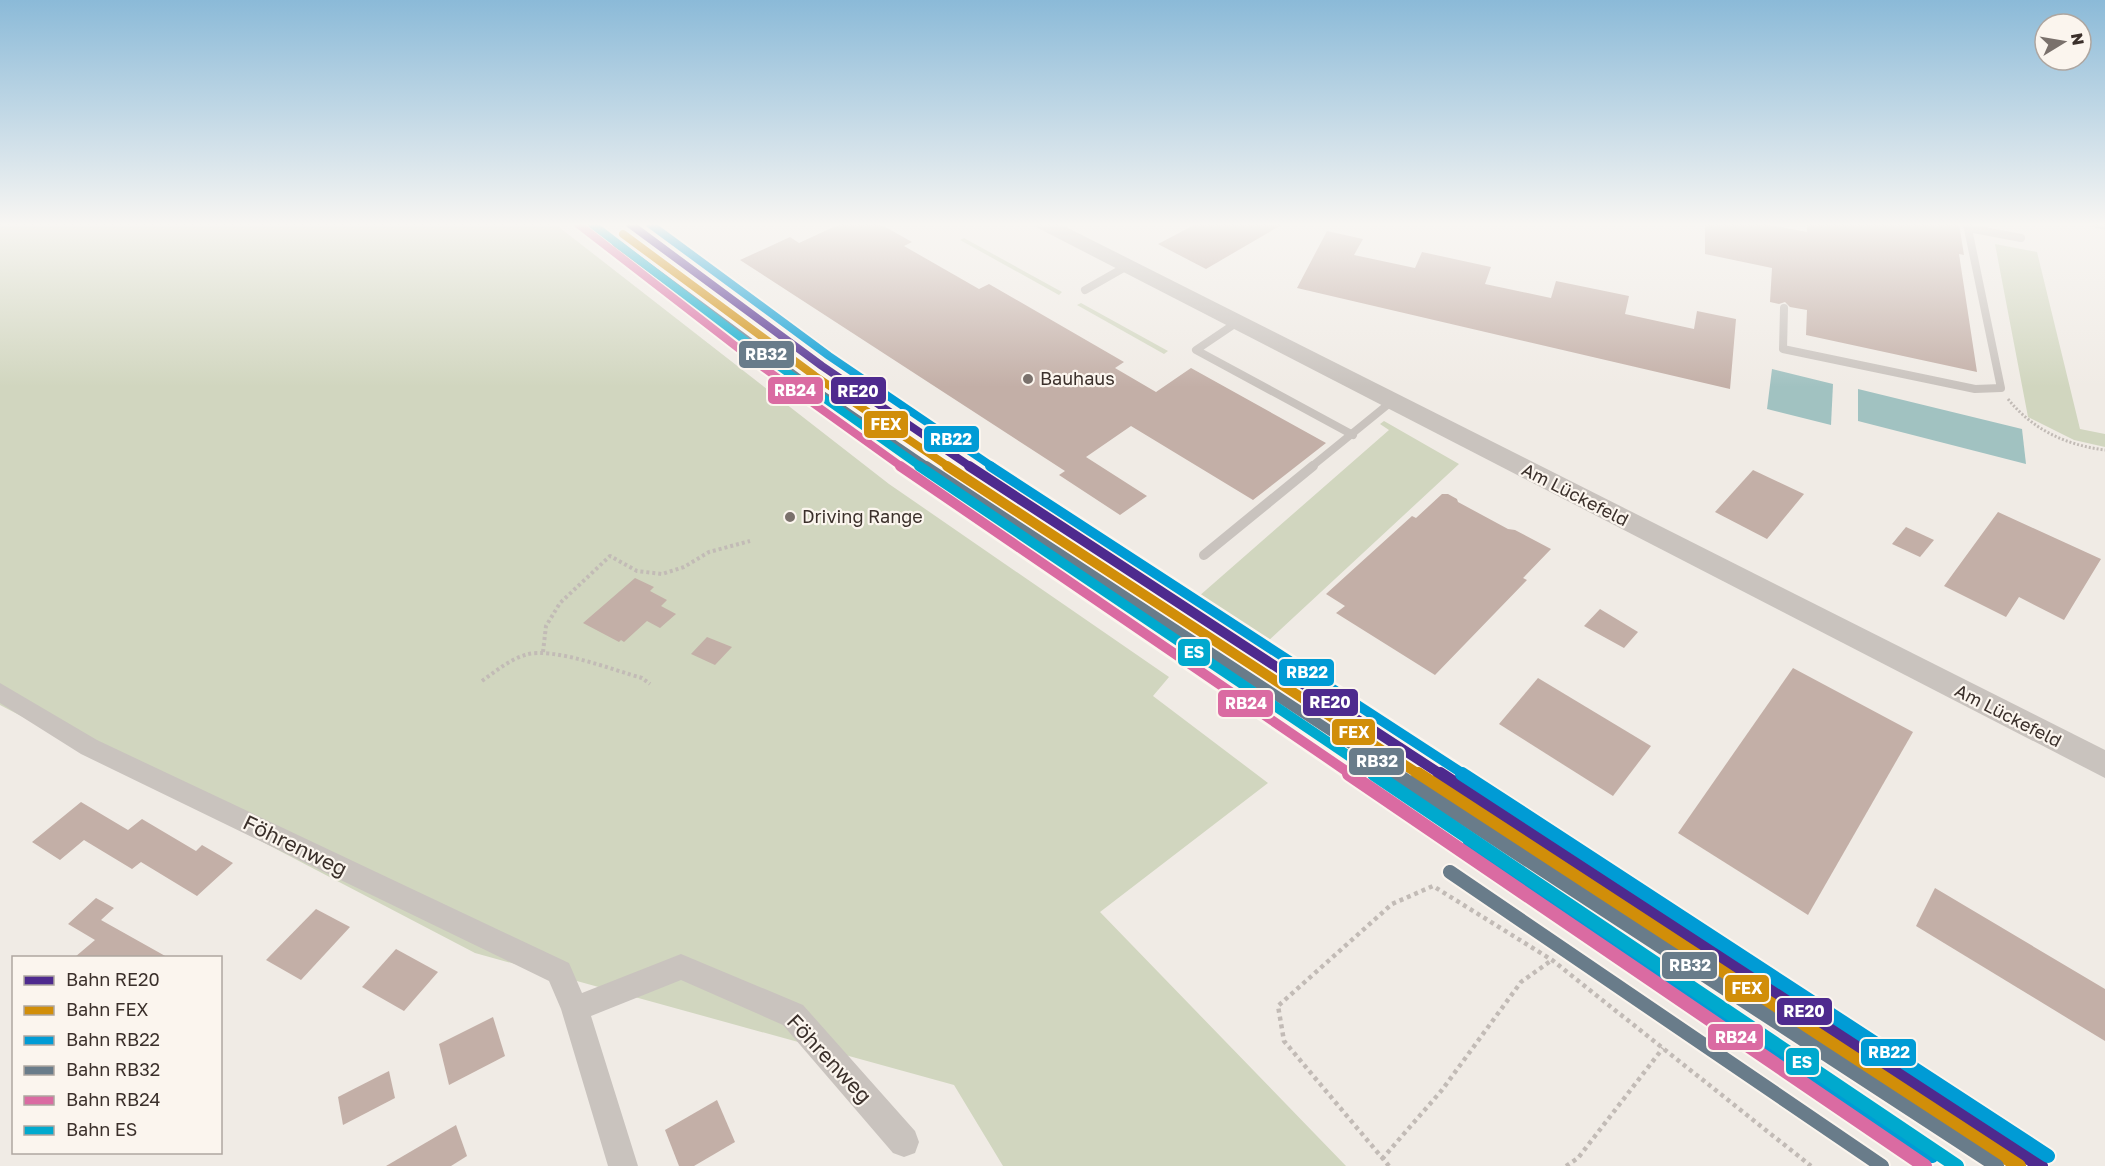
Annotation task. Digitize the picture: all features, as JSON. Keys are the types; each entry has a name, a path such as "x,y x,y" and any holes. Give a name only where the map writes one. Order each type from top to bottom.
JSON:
{"street":[{"name":"Am Lückefeld","path":"1150,278 2105,765"},
{"name":"Föhrenweg","path":"0,693 89,747 559,972 575,1009 623,1166"},
{"name":"Föhrenweg","path":"575,1009 681,967 793,1015 904,1142"}],"lane":[{"path":"1085,290 1105,278"},
{"path":"1784,309 1783,349 1975,389 2001,388 1979,278"},
{"path":"1236,322 1196,350 1353,435"},
{"path":"1204,555 1391,402"}],"path":[{"path":"2001,388 2021,415 2034,425 2067,441 2105,450"},
{"path":"543,652 546,626 560,603 610,556 643,575 655,575 683,568 709,552 733,548 750,541"},
{"path":"482,681 510,660 548,651 642,678 650,684"},
{"path":"1389,1166 1284,1041 1278,1006 1392,904 1433,886 1552,960 1811,1166"},
{"path":"1382,1160 1442,1090 1521,982 1552,960"},
{"path":"1566,1166 1578,1158 1662,1048"}],"green space":[{"path":"0,278 625,278 889,484 1169,677 1153,696 1268,783 1100,912 1346,1166 1003,1166 954,1085 475,953 0,705"},
{"path":"1029,278 1037,278 1062,292 1059,295"},
{"path":"2002,278 2043,278 2080,429 2105,434 2105,447 2074,440 2028,417"},
{"path":"1081,303 1168,351 1164,354 1077,305"},
{"path":"1384,421 1459,464 1266,643 1198,597 1389,430 1380,424"}],"water":[{"path":"1772,369 1833,384 1831,425 1767,409"},
{"path":"1858,389 2022,429 2026,464 1858,421"}],"building":[{"name":"Bauhaus","path":"768,278 961,278 979,289 989,284 1124,362 1115,368 1156,392 1191,368 1326,443 1253,500 1131,426 1086,457 1147,496 1120,515 1059,475 1065,471"},
{"path":"1302,278 1487,278 1485,284 1551,298 1556,281 1629,296 1625,314 1694,329 1697,311 1736,319 1730,389 1297,288"},
{"path":"1771,278 1963,278 1977,372 1806,335 1807,310 1790,307 1785,302 1779,304 1770,302"},
{"path":"1753,470 1804,494 1767,539 1715,512"},
{"path":"1442,494 1448,494 1458,502 1508,529 1515,530 1551,549 1523,578 1527,580 1435,675 1336,613 1345,606 1326,594 1412,516 1416,518"},
{"path":"1998,512 2101,559 2064,620 2019,597 2006,617 1944,586"},
{"path":"1906,527 1934,540 1920,557 1892,544"},
{"path":"635,578 654,587 650,591 667,600 661,606 676,614 660,628 647,621 624,642 621,640 619,642 583,623"},
{"path":"1600,609 1638,632 1624,648 1584,626"},
{"path":"707,637 732,647 715,665 691,654"},
{"path":"1793,668 1913,732 1808,915 1678,833"},
{"path":"1538,678 1651,746 1613,796 1499,724"},
{"path":"81,802 128,830 142,819 196,851 202,845 233,863 197,896 141,862 132,869 84,840 60,860 32,842"},
{"path":"1935,888 2105,989 2105,1041 1916,926"},
{"path":"96,898 114,908 101,920 165,956 76,956 95,940 68,924"},
{"path":"316,909 350,927 301,980 266,960"},
{"path":"396,949 438,972 404,1011 362,987"},
{"path":"493,1017 505,1056 449,1085 439,1044"},
{"path":"389,1071 395,1098 343,1125 338,1097"},
{"path":"717,1100 735,1142 694,1166 679,1166 665,1130"},
{"path":"456,1125 467,1156 451,1166 386,1166"}],"rail line":[{"name":"RB24","path":"648,278 764,368 956,506 1925,1166"},
{"name":"ES","path":"663,278 777,365 966,499 1957,1166"},
{"name":"RB32","path":"664,278 808,385 977,501 1997,1166"},
{"name":"FEX","path":"683,278 815,376 984,491 2019,1166"},
{"name":"RE20","path":"704,278 822,366 991,481 2041,1166"},
{"name":"RB22","path":"724,278 829,356 998,471 2048,1156"},
{"name":"RB22","path":"1470,842 1932,1156"},
{"name":"RB32","path":"1450,872 1882,1166"}],"place":[{"name":"Bauhaus","path":"1028,379"},
{"name":"Driving Range","path":"790,517"}]}
